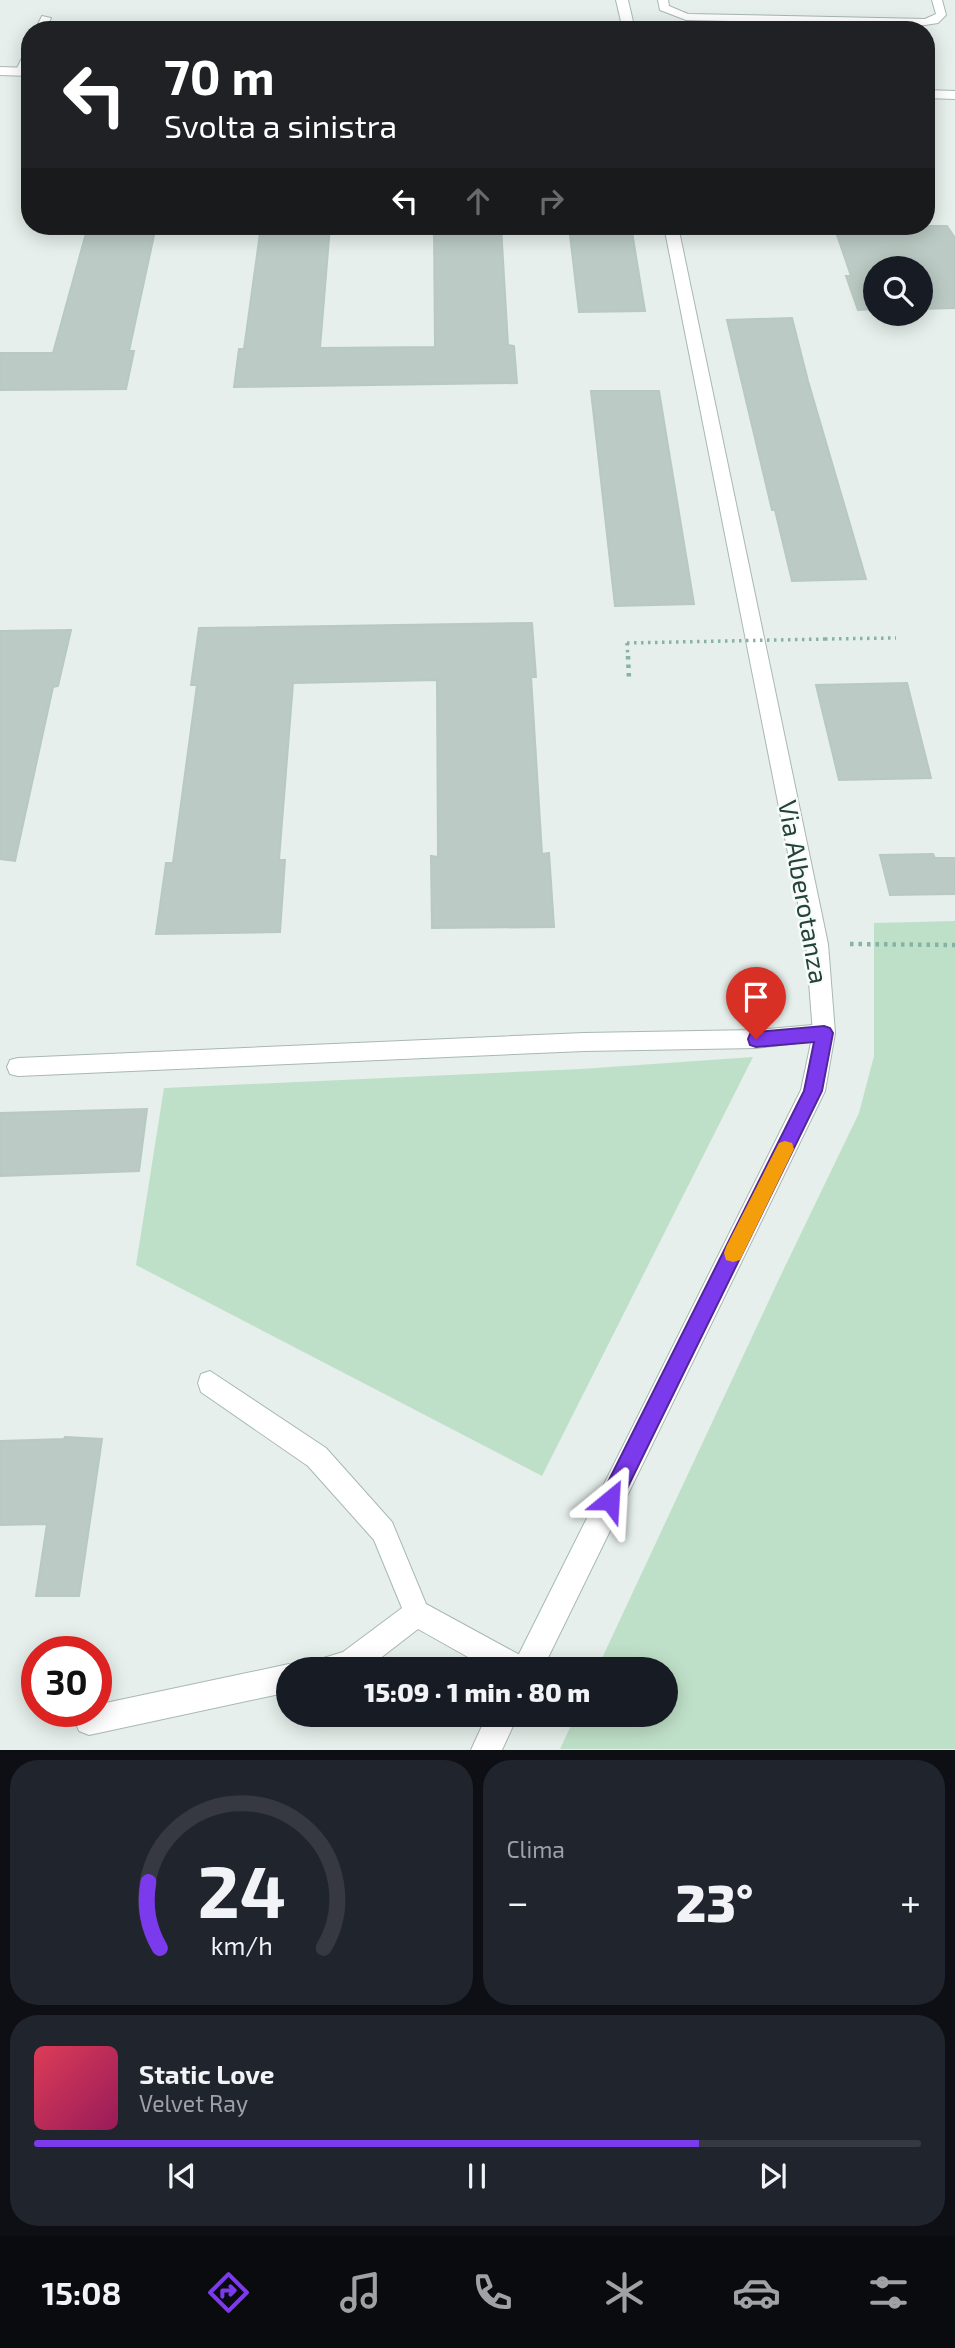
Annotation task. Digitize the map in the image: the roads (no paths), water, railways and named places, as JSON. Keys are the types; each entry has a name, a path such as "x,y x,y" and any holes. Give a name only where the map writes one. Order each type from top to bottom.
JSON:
{"street":[{"path":"622,0 627,21"},
{"path":"0,71 21,72"},
{"path":"935,94 955,95"},
{"path":"935,106 955,105"},
{"name":"Via Alberotanza","path":"532,1657 813,1091 824,1033 817,944 673,235"},
{"path":"486,1749 497,1727"}],"lane":[{"path":"663,0 664,8 686,17 877,21"},
{"path":"934,21 941,15 937,0"},
{"path":"18,1067 584,1042 756,1039 824,1033"},
{"path":"210,1383 317,1457 383,1531 416,1614 496,1657"},
{"path":"359,1657 416,1614"},
{"path":"112,1716 276,1681"}]}
